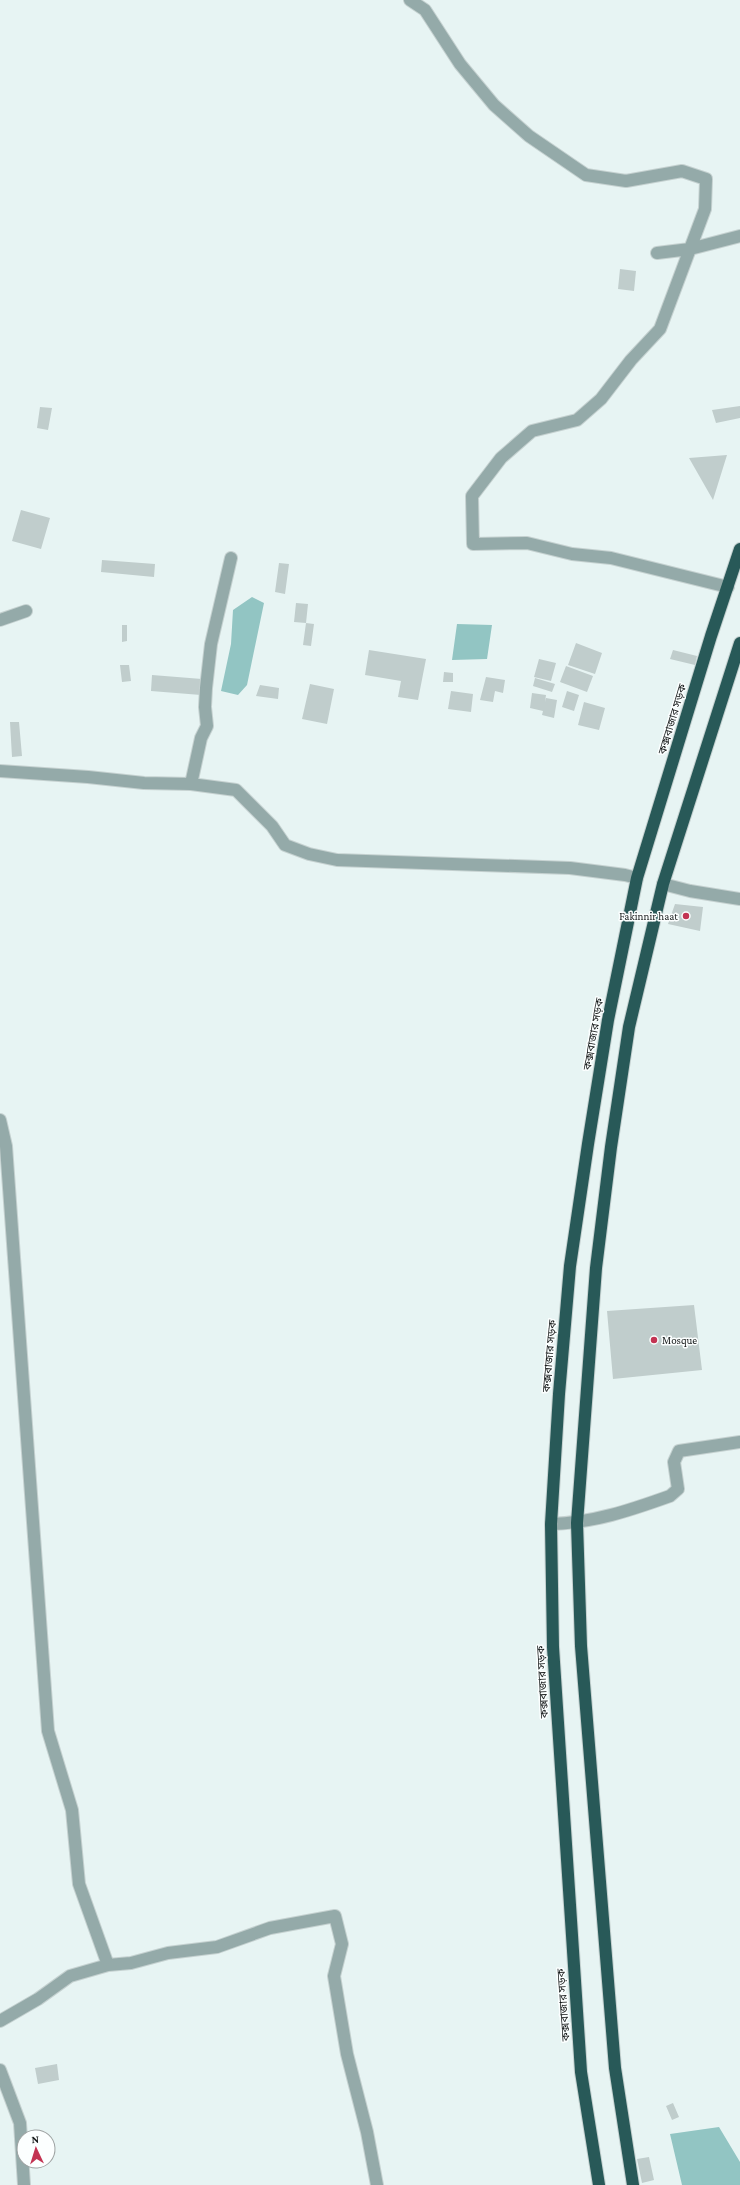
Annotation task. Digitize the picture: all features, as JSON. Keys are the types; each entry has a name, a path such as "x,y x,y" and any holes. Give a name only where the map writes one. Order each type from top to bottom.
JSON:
{"highway":[{"name":"কক্সবাজার সড়ক","path":"599,2185 581,2072 553,1647 551,1524 559,1394 570,1266 608,1020 637,878 711,636 740,549"},
{"path":"633,2185 615,2068 581,1646 577,1523 596,1268 611,1147 629,1027 663,884 740,643"}],"street":[{"path":"410,0 425,10 460,64 494,105 529,136 586,174 626,181 682,171 706,179 705,209 660,329 632,360 601,399 576,420 532,431 501,458 472,496 473,544 527,543 572,554 611,558 728,587"},
{"path":"657,253 690,249 740,236"},
{"path":"190,784 201,738 207,726 205,707 211,644 231,558"},
{"path":"0,620 26,611"},
{"path":"0,771 88,777 144,783 190,784 236,790 272,826 285,845 309,854 337,860 570,868 637,878"},
{"path":"663,884 690,891 740,899"},
{"path":"0,1120 6,1146 48,1731 72,1810 80,1884 108,1966"},
{"path":"551,1524 577,1523 632,1509 670,1496 678,1489 674,1462 679,1451 740,1442"},
{"path":"0,2021 38,1999 70,1976 108,1966 131,1963 168,1954 217,1947 270,1928 335,1916 342,1944 334,1976 347,2054 367,2132 377,2185"},
{"path":"0,2070 20,2124 24,2185"}],"water":[{"path":"252,597 264,603 247,685 238,695 221,691 231,644 233,610"},
{"path":"457,624 492,625 487,659 452,660"},
{"path":"719,2127 740,2162 740,2185 682,2185 670,2134"}],"building":[{"path":"620,269 636,271 634,291 618,289"},
{"path":"740,406 740,418 716,423 712,410"},
{"path":"40,407 52,408 48,430 37,428"},
{"path":"727,455 713,500 689,458"},
{"path":"21,510 50,518 41,549 12,541"},
{"path":"102,560 155,564 154,577 101,572"},
{"path":"279,563 289,564 285,594 275,592"},
{"path":"296,603 308,604 306,623 294,622"},
{"path":"306,623 314,624 311,646 303,645"},
{"path":"122,625 127,625 127,641 122,642"},
{"path":"576,643 602,653 595,674 568,665"},
{"path":"369,650 426,659 418,700 398,697 401,681 365,675"},
{"path":"673,650 697,656 695,665 670,659"},
{"path":"539,659 556,663 551,681 534,677"},
{"path":"120,665 129,665 131,681 122,682"},
{"path":"566,666 593,676 587,692 560,682"},
{"path":"444,672 453,673 453,682 443,682"},
{"path":"152,675 202,679 201,695 151,691"},
{"path":"486,677 505,680 503,693 495,691 493,702 480,700"},
{"path":"535,678 555,684 552,692 533,686"},
{"path":"310,684 334,689 327,724 302,719"},
{"path":"260,685 279,688 278,699 256,696"},
{"path":"451,691 473,694 471,712 448,709"},
{"path":"567,691 579,695 574,711 562,707"},
{"path":"532,693 546,695 545,702 546,698 557,700 554,718 542,715 543,711 530,708"},
{"path":"584,702 605,708 599,730 578,725"},
{"path":"10,722 19,722 22,756 12,757"},
{"name":"Fakinnir haat","path":"675,904 703,907 700,931 668,924"},
{"name":"Mosque","path":"694,1305 702,1370 613,1379 607,1311"},
{"path":"57,2064 59,2080 38,2084 35,2068"},
{"path":"673,2103 679,2117 672,2120 666,2106"},
{"path":"649,2157 654,2180 642,2183 637,2159"}],"place":[{"name":"Fakinnir haat","path":"686,916"},
{"name":"Mosque","path":"654,1340"}]}
